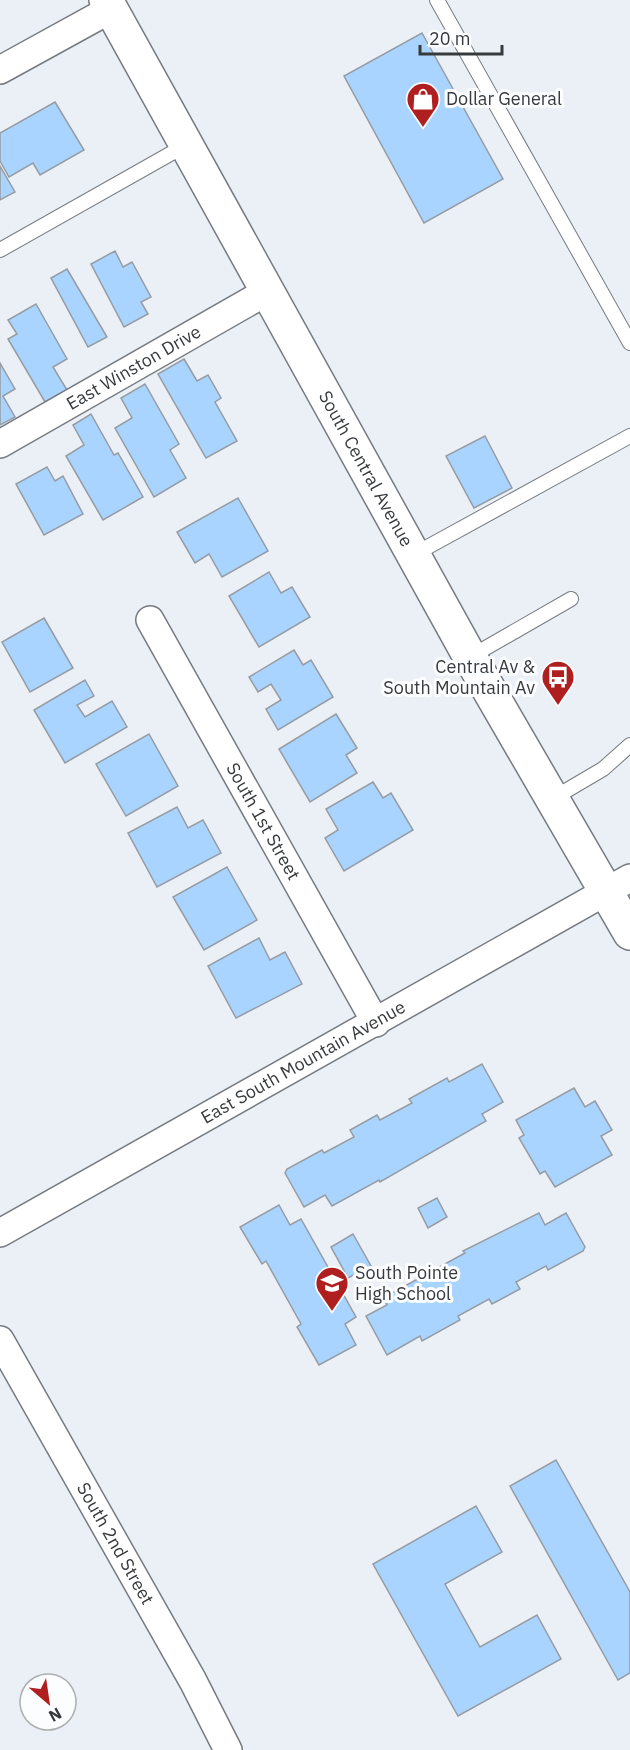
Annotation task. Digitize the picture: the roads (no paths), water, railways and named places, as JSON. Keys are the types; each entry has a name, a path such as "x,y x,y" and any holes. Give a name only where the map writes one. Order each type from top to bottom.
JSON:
{"main road":[{"name":"South Central Avenue","path":"108,4 413,555 552,799 618,885 630,933"}],"street":[{"path":"0,70 108,4"},
{"name":"East Winston Drive","path":"0,444 268,291"},
{"name":"South 1st Street","path":"150,620 376,1023"},
{"name":"East South Mountain Avenue","path":"0,1233 618,885"},
{"name":"South 2nd Street","path":"0,1340 193,1682 228,1750"}],"lane":[{"path":"437,0 630,343"},
{"path":"0,250 186,145"},
{"path":"413,555 630,436"},
{"path":"470,657 571,599"},
{"path":"552,799 603,769 630,745"}],"place":[{"name":"Dollar General","path":"423,128"},
{"name":"Central Av & South Mountain Av","path":"558,706"},
{"name":"South Pointe High School","path":"332,1312"}]}
